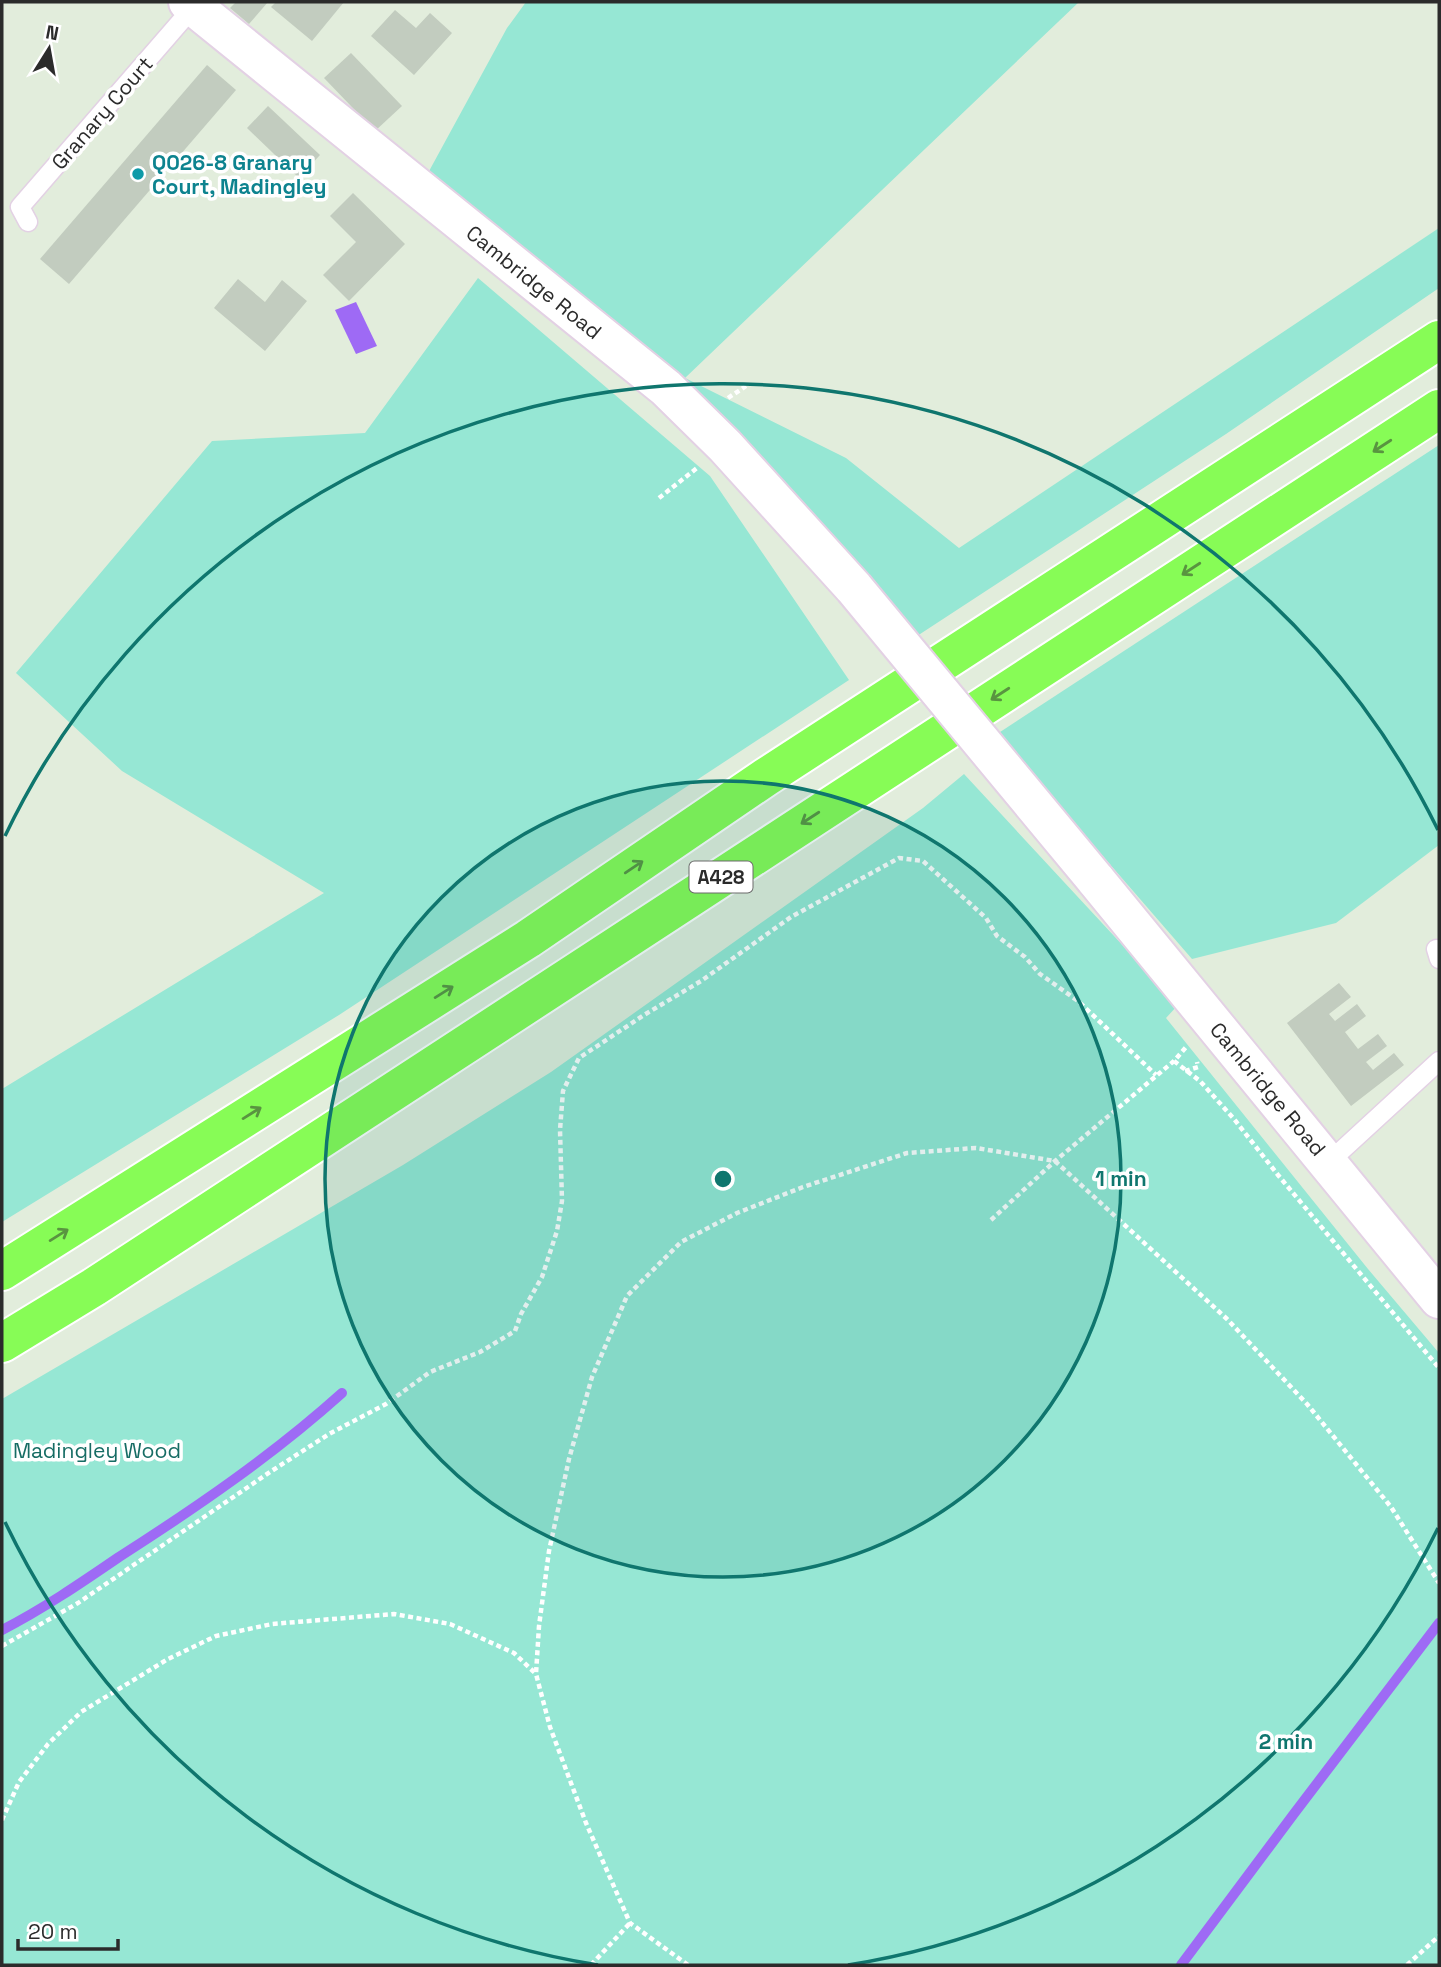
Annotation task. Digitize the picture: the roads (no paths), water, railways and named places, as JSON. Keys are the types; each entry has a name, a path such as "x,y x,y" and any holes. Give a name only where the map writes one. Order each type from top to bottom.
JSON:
{"highway":[{"name":"A428","path":"2,1272 528,939 766,777 1439,340"},
{"name":"A428","path":"2,1343 94,1287 1439,409"}],"street":[{"name":"Cambridge Road","path":"194,3 666,388 725,446 854,588 1329,1162 1439,1299"}],"lane":[{"name":"Granary Court","path":"28,222 20,207 194,3"},
{"path":"1329,1162 1439,1061"}],"waterway":[{"path":"2,1630 62,1595 206,1499 289,1438 342,1393"},
{"path":"1181,1965 1439,1623"}],"place":[{"name":"Q026-8 Granary Court, Madingley","path":"138,174"}],"park label":[{"name":"Madingley Wood","path":"97,1450"}]}
